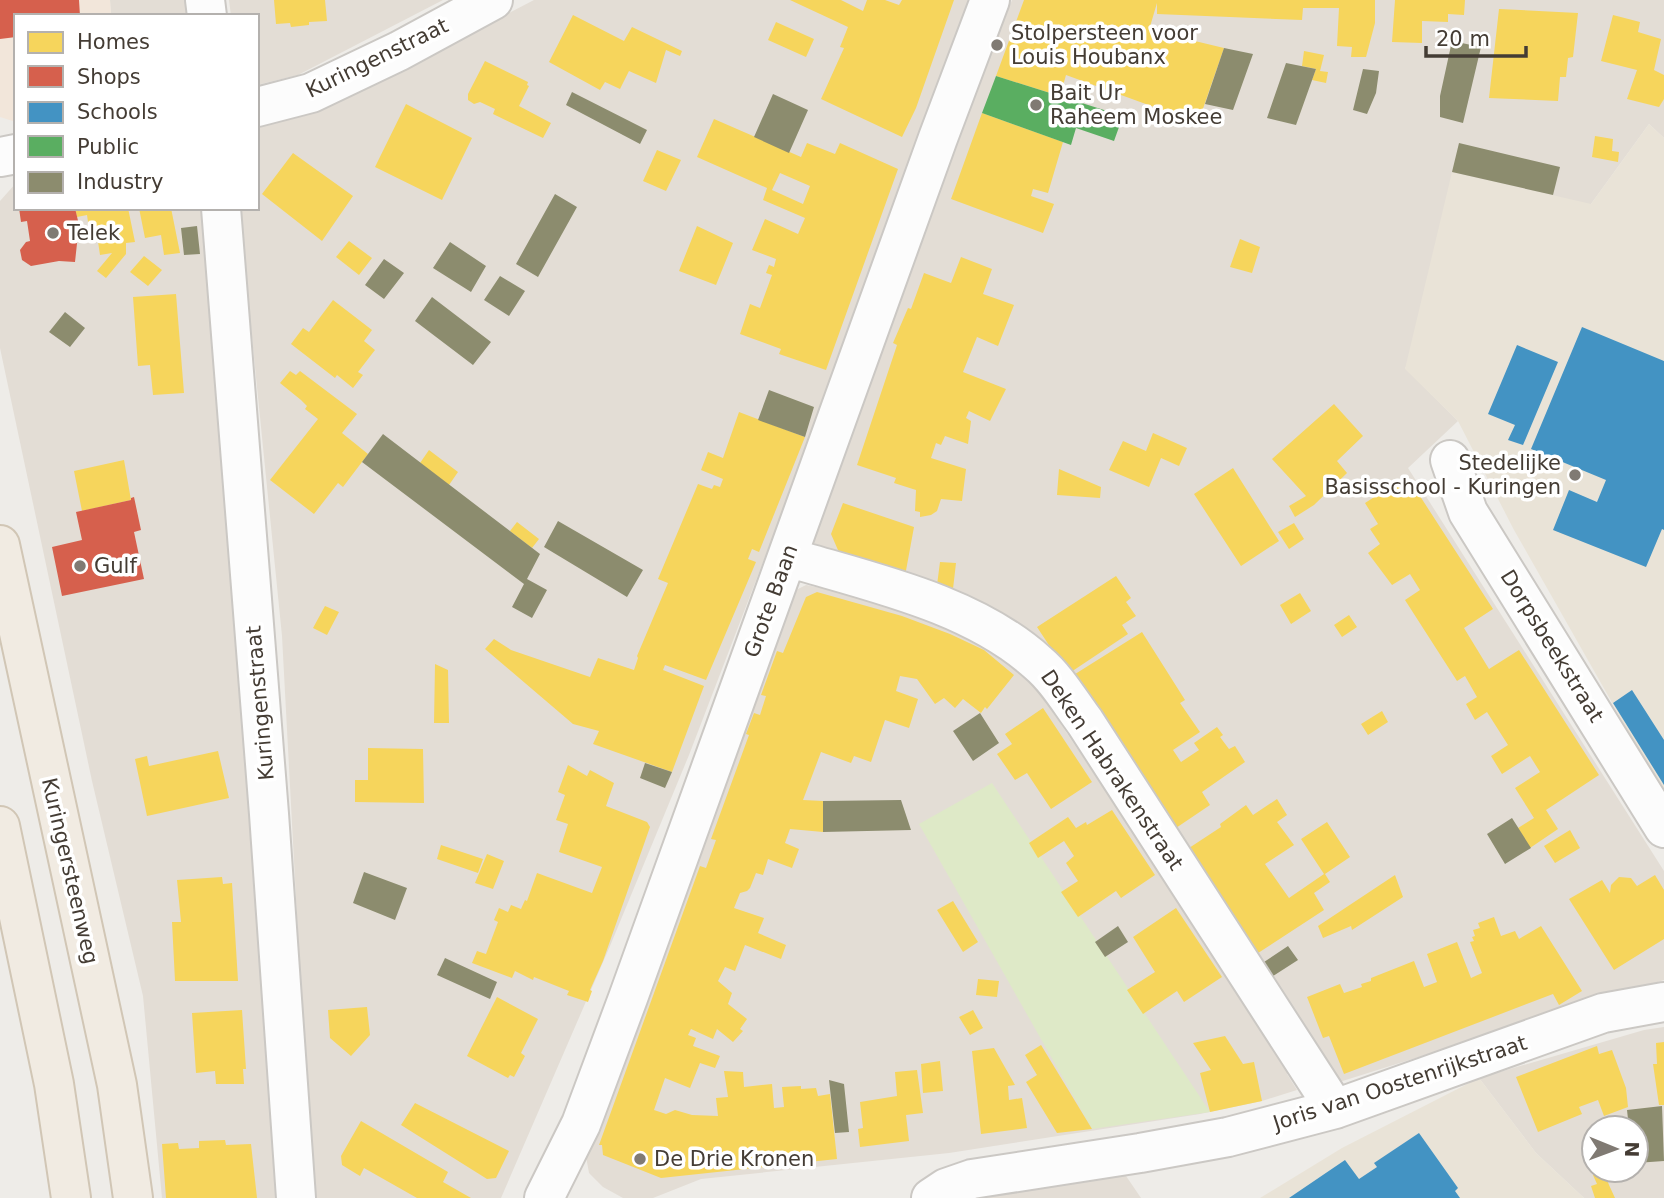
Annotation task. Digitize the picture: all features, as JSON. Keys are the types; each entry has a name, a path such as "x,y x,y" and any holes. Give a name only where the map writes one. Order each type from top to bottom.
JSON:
{"main road":[{"name":"Kuringersteenweg","path":"0,545 117,1085 133,1198"},
{"path":"0,826 54,1084 71,1198"}],"street":[{"name":"Kuringenstraat","path":"259,106 311,93 399,51 493,0"},
{"name":"Grote Baan","path":"544,1198 581,1124 990,0"},
{"name":"Kuringenstraat","path":"221,210 270,814 296,1198"},
{"name":"Dorpsbeekstraat","path":"1450,460 1468,512 1664,828"},
{"name":"Deken Habrakenstraat","path":"787,556 906,593 982,623 1013,642 1040,664 1059,685 1085,722 1335,1109"},
{"name":"Joris van Oostenrijkstraat","path":"931,1198 946,1188 972,1179 1228,1137 1335,1109 1604,1013 1664,1002"}],"shaded area":[{"path":"0,0 110,0 111,14 14,14 14,121 0,117"},
{"path":"110,0 189,0 190,14 111,14"},
{"path":"229,0 443,0 298,75 259,85 259,14 231,14"},
{"path":"534,0 973,0 846,346 689,755 501,1198 312,1198 282,636 239,210 259,210 259,126 362,90"},
{"path":"1012,0 1664,0 1664,138 1649,124 1591,204 1405,368 1458,421 1408,468 1664,871 1664,980 1333,1084 1053,659 1030,630 987,608 802,548"},
{"name":"Stedelijke Basisschool - Kuringen","path":"1649,124 1664,138 1664,794 1514,530 1458,421 1405,369 1452,172 1591,204"},
{"path":"14,185 14,210 206,210 281,1198 162,1198 143,996 92,781 0,348 0,201"},
{"path":"806,585 950,624 973,634 1034,684 1292,1070 1287,1074 1297,1090 1262,1101 1200,1114 949,1153 701,1179 653,1198 623,1198 603,1187 589,1173 585,1151 792,592"},
{"path":"1664,1027 1664,1198 1584,1198 1536,1153 1479,1078 1644,1030"},
{"path":"1479,1078 1536,1153 1584,1198 1260,1198 1342,1148"},
{"path":"1124,1173 1141,1198 958,1198"}],"green space":[{"path":"992,783 1210,1112 1092,1129 919,824"}],"building: Homes":[{"path":"274,0 325,0 327,21 291,27 290,23 276,24"},
{"path":"790,0 841,0 863,11 867,0 885,0 899,5 902,0 954,0 916,108 902,137 821,99 844,48 840,47 848,27"},
{"path":"1024,0 1375,0 1375,23 1366,57 1351,57 1352,47 1337,46 1339,8 1303,8 1302,20 1157,14 1157,3 1149,30 1224,48 1198,123 1066,75 1060,96 996,76"},
{"path":"1395,0 1465,0 1464,15 1448,14 1448,22 1422,21 1422,43 1392,42"},
{"path":"1499,9 1578,13 1573,57 1568,58 1566,77 1560,77 1558,101 1489,98"},
{"path":"573,15 624,41 632,27 682,51 680,56 666,50 656,83 629,71 620,89 605,82 600,90 549,62"},
{"path":"1613,15 1640,22 1638,32 1661,39 1654,70 1664,75 1664,99 1659,107 1627,99 1637,70 1601,61"},
{"path":"776,22 814,39 806,57 768,40"},
{"path":"1304,51 1324,55 1320,71 1328,72 1326,83 1312,80 1316,69 1302,66"},
{"path":"485,61 528,82 529,86 519,106 551,123 543,138 493,114 495,109 468,100 468,94"},
{"path":"406,104 472,138 442,200 375,167"},
{"path":"982,113 1063,142 1048,193 1033,189 1031,196 1054,204 1043,233 951,199"},
{"path":"714,119 801,157 807,143 835,154 840,143 898,169 826,370 779,354 781,349 740,334 750,304 760,308 772,275 766,273 769,265 774,267 776,259 752,250 765,219 798,234 805,218 763,200 767,188 697,157","holes":["780,173 810,186 803,204 772,190"]},
{"path":"1595,136 1613,139 1612,151 1619,152 1618,162 1592,157"},
{"path":"657,150 681,160 666,191 643,181"},
{"path":"293,153 353,196 322,241 262,194"},
{"path":"75,210 128,210 135,242 126,243 126,254 106,278 97,271 112,253 100,255 97,235 90,236 87,215 77,217"},
{"path":"139,210 171,210 180,253 164,255 161,235 145,238"},
{"path":"697,226 733,243 716,285 679,271"},
{"path":"1240,239 1260,247 1252,273 1230,267"},
{"path":"349,241 372,258 359,275 336,257"},
{"path":"144,256 162,270 148,286 130,272"},
{"path":"961,257 992,269 983,294 1014,305 998,346 977,337 963,372 1006,389 990,421 969,411 966,418 971,421 968,444 945,436 941,445 936,443 931,458 966,469 962,501 941,499 937,511 920,517 920,512 915,511 916,490 894,483 896,478 857,465 897,345 893,343 908,308 911,309 924,273 951,283"},
{"path":"176,294 184,393 153,395 150,365 138,366 133,297"},
{"path":"333,300 372,330 364,341 375,350 358,372 363,375 353,388 337,375 335,378 291,344 303,328 309,332"},
{"path":"290,371 296,375 300,371 357,414 342,433 368,454 343,487 338,483 314,514 270,480 318,419 305,409 307,406 301,400 280,383"},
{"path":"1334,404 1363,436 1337,461 1347,473 1314,505 1295,517 1289,506 1306,496 1272,459"},
{"path":"739,412 805,437 759,552 752,549 748,559 756,562 706,680 665,665 663,670 704,686 672,772 593,744 599,731 573,724 485,649 494,639 511,650 590,677 598,658 634,670 637,656 668,583 658,579 698,484 712,489 714,485 720,487 723,479 701,470 708,452 723,458"},
{"path":"1153,433 1187,448 1179,466 1161,458 1149,487 1109,470 1123,441 1146,451"},
{"path":"429,450 458,472 449,485 420,463"},
{"path":"124,460 131,500 82,511 74,471"},
{"path":"1233,468 1279,541 1241,566 1194,494"},
{"path":"1059,469 1101,487 1100,498 1057,495"},
{"path":"1407,476 1493,609 1464,628 1489,669 1519,650 1599,775 1546,810 1558,829 1530,848 1518,828 1534,818 1515,788 1540,772 1530,756 1502,774 1491,756 1508,745 1487,712 1475,720 1466,704 1477,697 1465,676 1457,681 1405,600 1420,590 1410,574 1392,585 1368,553 1380,544 1370,529 1378,524 1365,503"},
{"path":"843,503 914,527 905,576 841,557 831,534"},
{"path":"517,522 539,539 532,548 510,531"},
{"path":"1294,523 1304,539 1289,549 1278,532"},
{"path":"940,562 956,563 953,589 937,585"},
{"path":"1116,576 1131,598 1126,602 1136,616 1122,625 1128,634 1068,674 1037,627"},
{"path":"817,592 902,616 950,634 984,650 1014,675 981,713 963,699 955,708 944,698 935,704 917,679 900,676 896,691 918,699 909,728 885,720 871,762 854,756 851,763 821,752 803,800 823,801 823,832 790,829 785,843 799,849 792,868 768,859 763,875 756,873 750,888 740,893 734,908 764,918 758,933 786,945 781,959 745,945 735,971 725,967 718,981 732,993 728,1004 747,1019 740,1029 743,1031 733,1042 717,1029 713,1039 691,1029 688,1035 696,1038 693,1046 720,1056 715,1068 700,1063 690,1088 665,1078 654,1110 666,1114 675,1110 692,1115 718,1116 716,1098 728,1097 724,1071 743,1072 744,1087 772,1084 774,1108 784,1107 782,1087 816,1088 818,1096 830,1094 837,1159 661,1178 603,1155 602,1145 599,1145 700,866 706,868 716,840 711,839 749,735 746,734 754,713 760,715 766,696 761,695 777,651 783,653 806,597"},
{"path":"1300,593 1311,611 1291,624 1280,605"},
{"path":"325,606 339,612 327,635 313,628"},
{"path":"1349,615 1357,627 1342,637 1334,625"},
{"path":"1142,632 1185,700 1180,703 1200,732 1173,750 1181,762 1199,750 1194,743 1217,727 1223,735 1220,737 1229,749 1235,746 1245,762 1202,792 1210,805 1173,830 1072,676"},
{"path":"435,664 448,670 449,723 434,723"},
{"path":"1043,708 1092,782 1051,809 1027,773 1015,780 997,754 1012,744 1005,734"},
{"path":"1382,711 1388,722 1368,735 1361,724"},
{"path":"368,748 423,749 424,803 355,802 355,780 368,780"},
{"path":"218,751 229,798 147,816 135,759 147,756 149,766"},
{"path":"568,765 587,776 590,770 614,783 606,806 647,822 650,827 603,961 590,990 592,991 588,1002 567,995 569,991 534,977 533,980 515,971 512,978 472,963 477,951 486,954 498,922 494,920 499,908 508,912 511,905 521,909 525,900 527,901 537,873 592,893 602,867 559,852 568,824 556,820 565,795 558,792"},
{"path":"1277,799 1287,815 1277,822 1294,845 1265,864 1289,898 1324,874 1301,839 1327,822 1350,857 1325,874 1330,882 1314,893 1324,910 1255,955 1186,850 1221,827 1220,824 1246,805 1253,815"},
{"path":"1112,810 1155,875 1121,898 1116,891 1078,917 1061,892 1078,881 1066,863 1074,856 1064,841 1038,858 1029,843 1068,817 1076,828 1086,822 1087,825"},
{"path":"1570,830 1580,848 1555,863 1544,846"},
{"path":"441,845 483,859 478,873 437,859"},
{"path":"487,854 504,861 493,889 475,883"},
{"path":"1395,875 1403,897 1352,930 1351,926 1323,938 1318,926"},
{"path":"1655,875 1664,890 1664,939 1614,970 1569,899 1602,880 1610,893 1611,885 1619,877 1631,878 1637,886"},
{"path":"222,877 223,884 232,883 238,981 175,981 172,922 181,922 177,880"},
{"path":"953,901 978,942 963,952 937,910"},
{"path":"1176,908 1222,977 1184,1002 1177,991 1143,1014 1127,990 1155,972 1133,937"},
{"path":"1494,917 1501,936 1515,931 1519,939 1541,926 1582,991 1559,1005 1553,994 1344,1074 1329,1036 1323,1038 1307,997 1340,984 1344,993 1362,987 1361,984 1371,981 1371,978 1414,961 1424,987 1437,982 1427,954 1457,942 1471,978 1482,973 1470,942 1474,941 1473,930 1480,928 1478,923"},
{"path":"978,979 999,981 997,997 976,995"},
{"path":"497,997 538,1019 521,1053 525,1056 514,1077 510,1075 508,1078 467,1056"},
{"path":"367,1007 370,1035 351,1056 330,1038 328,1010"},
{"path":"242,1010 246,1069 243,1069 244,1084 216,1084 215,1071 196,1073 192,1013"},
{"path":"973,1010 983,1028 970,1035 959,1017"},
{"path":"1225,1036 1243,1064 1254,1062 1262,1101 1210,1112 1200,1073 1211,1070 1193,1043"},
{"path":"1664,1042 1664,1105 1659,1105 1653,1064 1657,1064 1656,1043"},
{"path":"1041,1045 1092,1129 1057,1133 1026,1082 1037,1075 1025,1055"},
{"path":"1597,1046 1599,1054 1612,1050 1626,1088 1628,1107 1603,1114 1598,1100 1579,1107 1582,1114 1538,1132 1516,1077"},
{"path":"994,1048 1015,1085 1008,1086 1009,1100 1022,1098 1027,1128 981,1134 972,1051"},
{"path":"940,1061 943,1091 923,1093 921,1064"},
{"path":"917,1070 923,1113 906,1115 909,1141 860,1147 858,1129 863,1128 860,1102 897,1096 895,1072"},
{"path":"415,1103 509,1151 496,1178 487,1179 401,1125"},
{"path":"361,1121 448,1172 443,1182 471,1198 417,1198 364,1168 360,1176 342,1165 341,1156"},
{"path":"225,1140 226,1145 251,1144 257,1198 166,1198 162,1144 178,1143 179,1149 199,1148 199,1141"},
{"path":"1609,1184 1615,1198 1595,1198 1591,1186"}],"building: Shops":[{"path":"0,0 79,0 80,14 14,14 14,37 0,39"},
{"name":"Telek","path":"19,210 75,210 79,225 75,262 59,261 31,266 22,260 20,250 30,241 27,221 21,222"},
{"path":"134,497 141,530 134,532 144,579 62,596 52,547 82,540 76,512 131,500"}],"building: Schools":[{"path":"1582,327 1664,361 1664,530 1662,529 1646,567 1553,530 1569,490 1597,502 1606,480 1531,449"},
{"path":"1517,345 1558,362 1523,445 1508,440 1515,425 1488,414"},
{"path":"1632,690 1664,740 1664,785 1613,703"},
{"path":"1419,1133 1458,1188 1455,1191 1460,1198 1289,1198 1345,1160 1359,1179 1377,1167 1374,1163"}],"building: Public":[{"name":"Bait Ur Raheem Moskee","path":"996,76 1123,116 1114,141 1076,128 1071,145 982,113"}],"building: Industry":[{"path":"1452,41 1481,47 1463,123 1440,117 1440,96"},
{"path":"1224,48 1253,54 1233,110 1205,104"},
{"path":"1286,63 1316,69 1296,125 1267,118"},
{"path":"1363,69 1379,71 1376,93 1367,114 1353,110"},
{"path":"572,92 647,130 640,144 566,105"},
{"path":"773,94 808,110 789,153 754,137"},
{"path":"1459,143 1560,167 1553,195 1452,172"},
{"path":"555,194 577,207 538,277 516,264"},
{"path":"197,226 200,254 184,255 181,228"},
{"path":"450,242 486,266 471,292 433,268"},
{"path":"384,259 404,273 384,299 365,285"},
{"path":"500,276 525,291 509,316 484,300"},
{"path":"432,297 491,342 473,365 415,321"},
{"path":"65,312 85,328 70,347 49,332"},
{"path":"769,390 814,407 805,437 758,420"},
{"path":"383,434 540,554 527,579 547,590 532,618 512,607 524,584 362,462"},
{"path":"558,521 643,570 627,597 544,547"},
{"path":"980,713 999,743 973,761 953,731"},
{"path":"645,763 672,772 665,788 640,778"},
{"path":"901,800 911,830 823,832 823,801"},
{"path":"1512,818 1531,848 1505,864 1487,834"},
{"path":"364,872 407,888 395,920 353,903"},
{"path":"1118,926 1128,942 1105,957 1095,942"},
{"path":"1288,946 1298,960 1270,978 1261,964"},
{"path":"445,958 497,982 490,999 437,975"},
{"path":"829,1080 844,1084 849,1132 835,1133"},
{"path":"1662,1106 1664,1161 1650,1162 1650,1114 1627,1114 1627,1110"}],"place":[{"name":"Stolpersteen voor Louis Houbanx","path":"997,45"},
{"name":"Bait Ur Raheem Moskee","path":"1036,105"},
{"name":"Telek","path":"53,233"},
{"name":"Stedelijke Basisschool - Kuringen","path":"1575,475"},
{"name":"Gulf","path":"80,566"},
{"name":"De Drie Kronen","path":"640,1159"}]}
